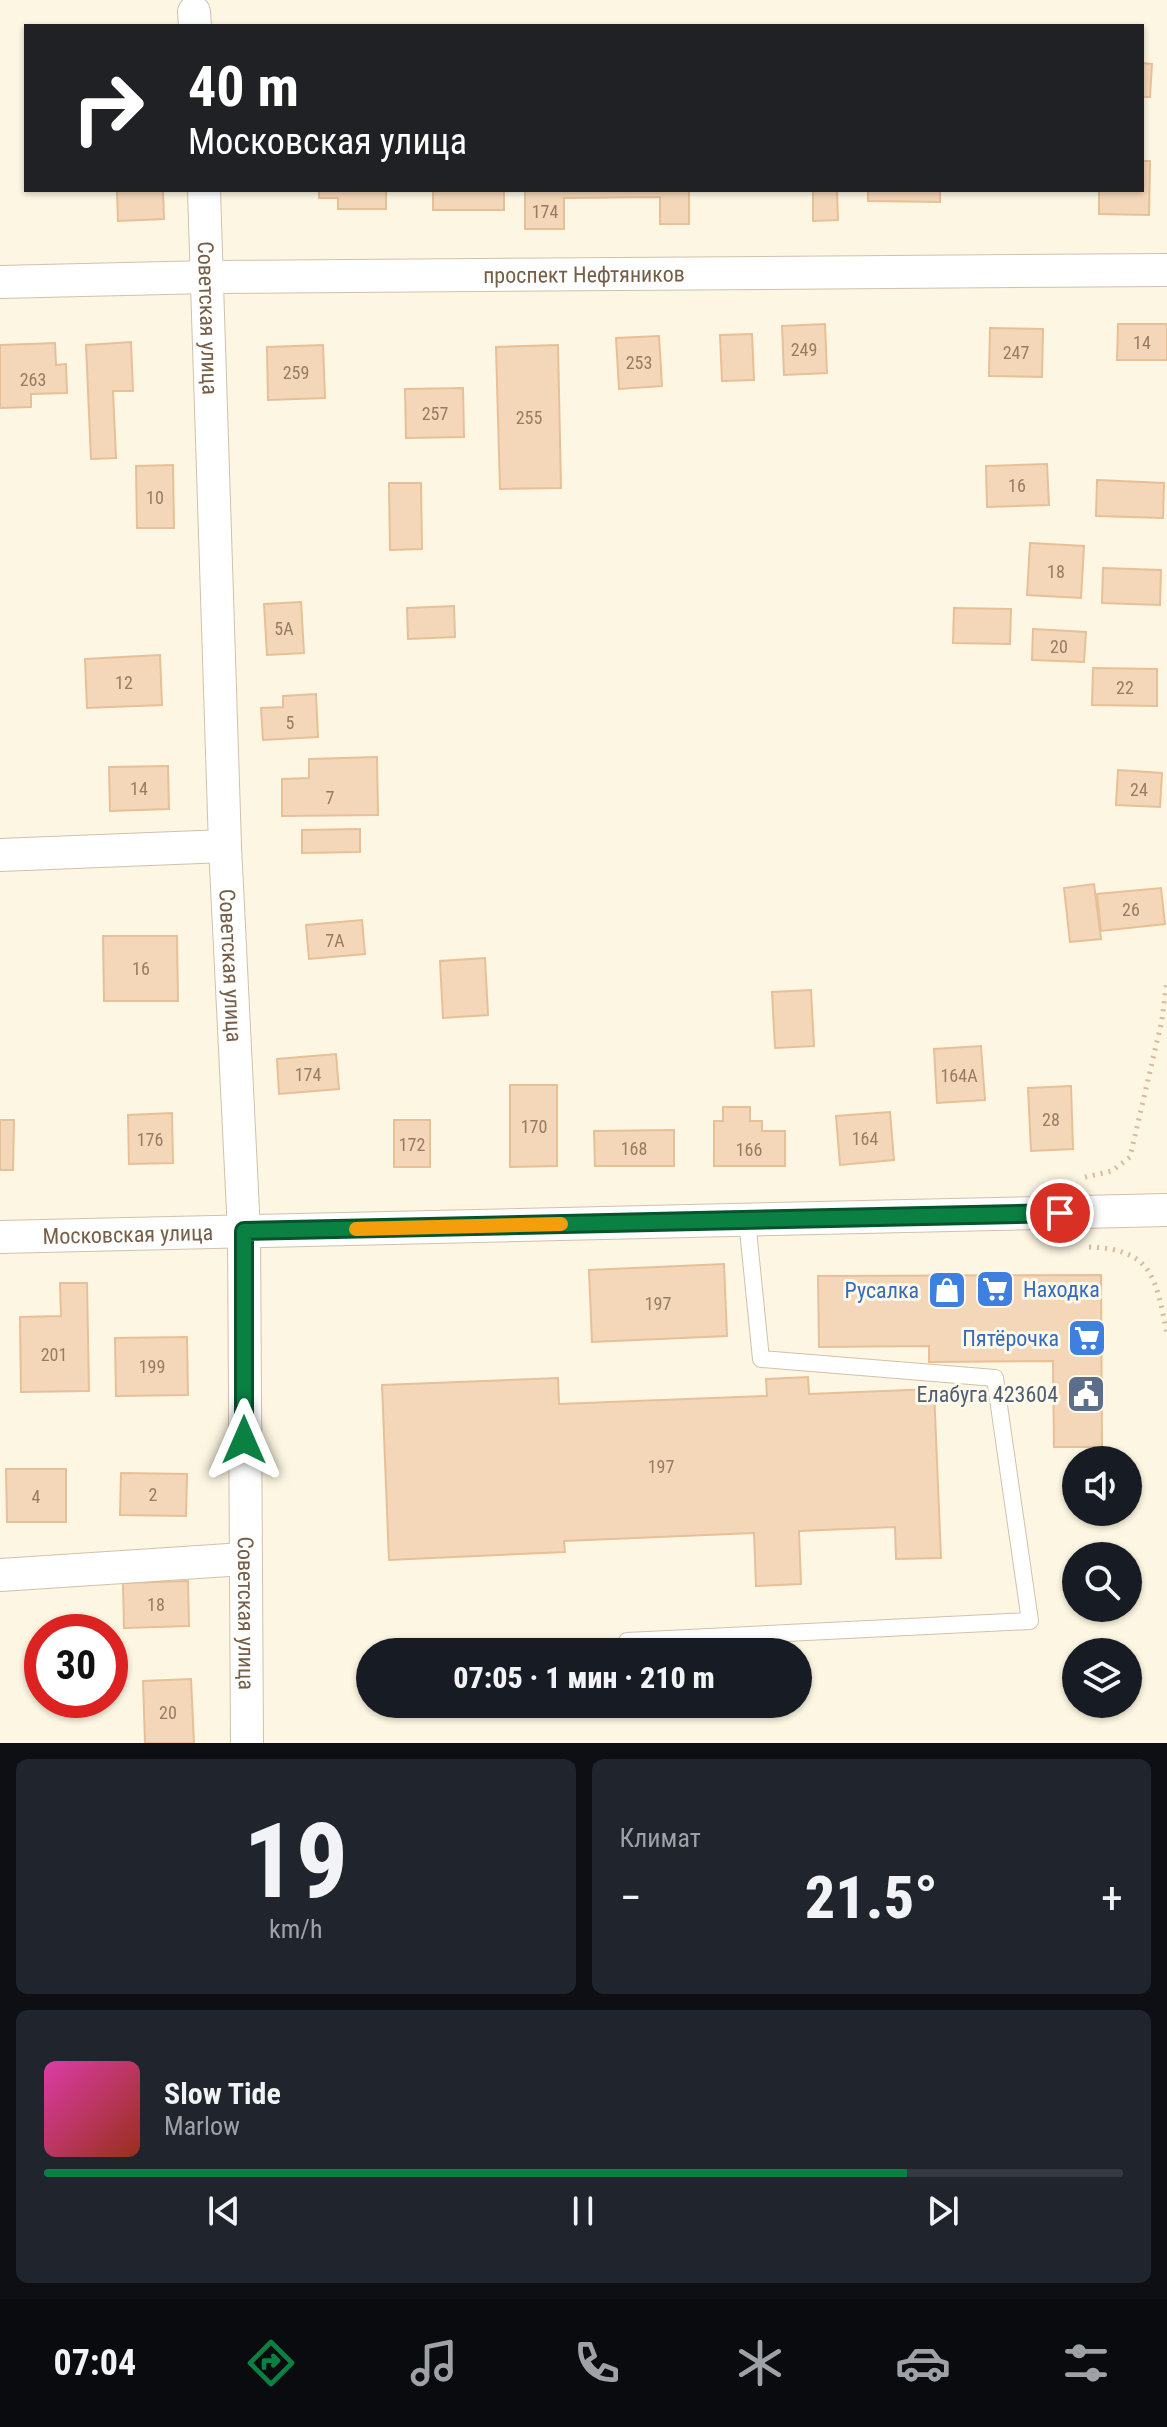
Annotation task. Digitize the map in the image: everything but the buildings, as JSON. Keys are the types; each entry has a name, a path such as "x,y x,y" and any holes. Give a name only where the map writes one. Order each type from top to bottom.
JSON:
{"street":[{"name":"Советская улица","path":"204,192 225,846 244,1231 247,1743"},
{"name":"проспект Нефтяников","path":"0,282 208,277 1167,270"},
{"path":"0,855 225,846"},
{"name":"Московская улица","path":"0,1237 1167,1210"},
{"path":"0,1575 244,1559"}],"lane":[{"path":"687,1638 1030,1621 995,1378 761,1359 747,1220"}],"path":[{"path":"1167,981 1162,1020 1130,1157 1112,1171 1060,1180 1061,1245 1120,1248 1144,1265 1158,1289 1167,1334"}],"slow traffic":[{"path":"356,1229 561,1224"}],"place":[{"name":"Находка","path":"995,1289"},
{"name":"Русалка","path":"947,1290"},
{"name":"Пятёрочка","path":"1087,1338"},
{"name":"Елабуга 423604","path":"1086,1394"}],"route":[{"path":"244,1440 244,1231 1060,1213"}]}
